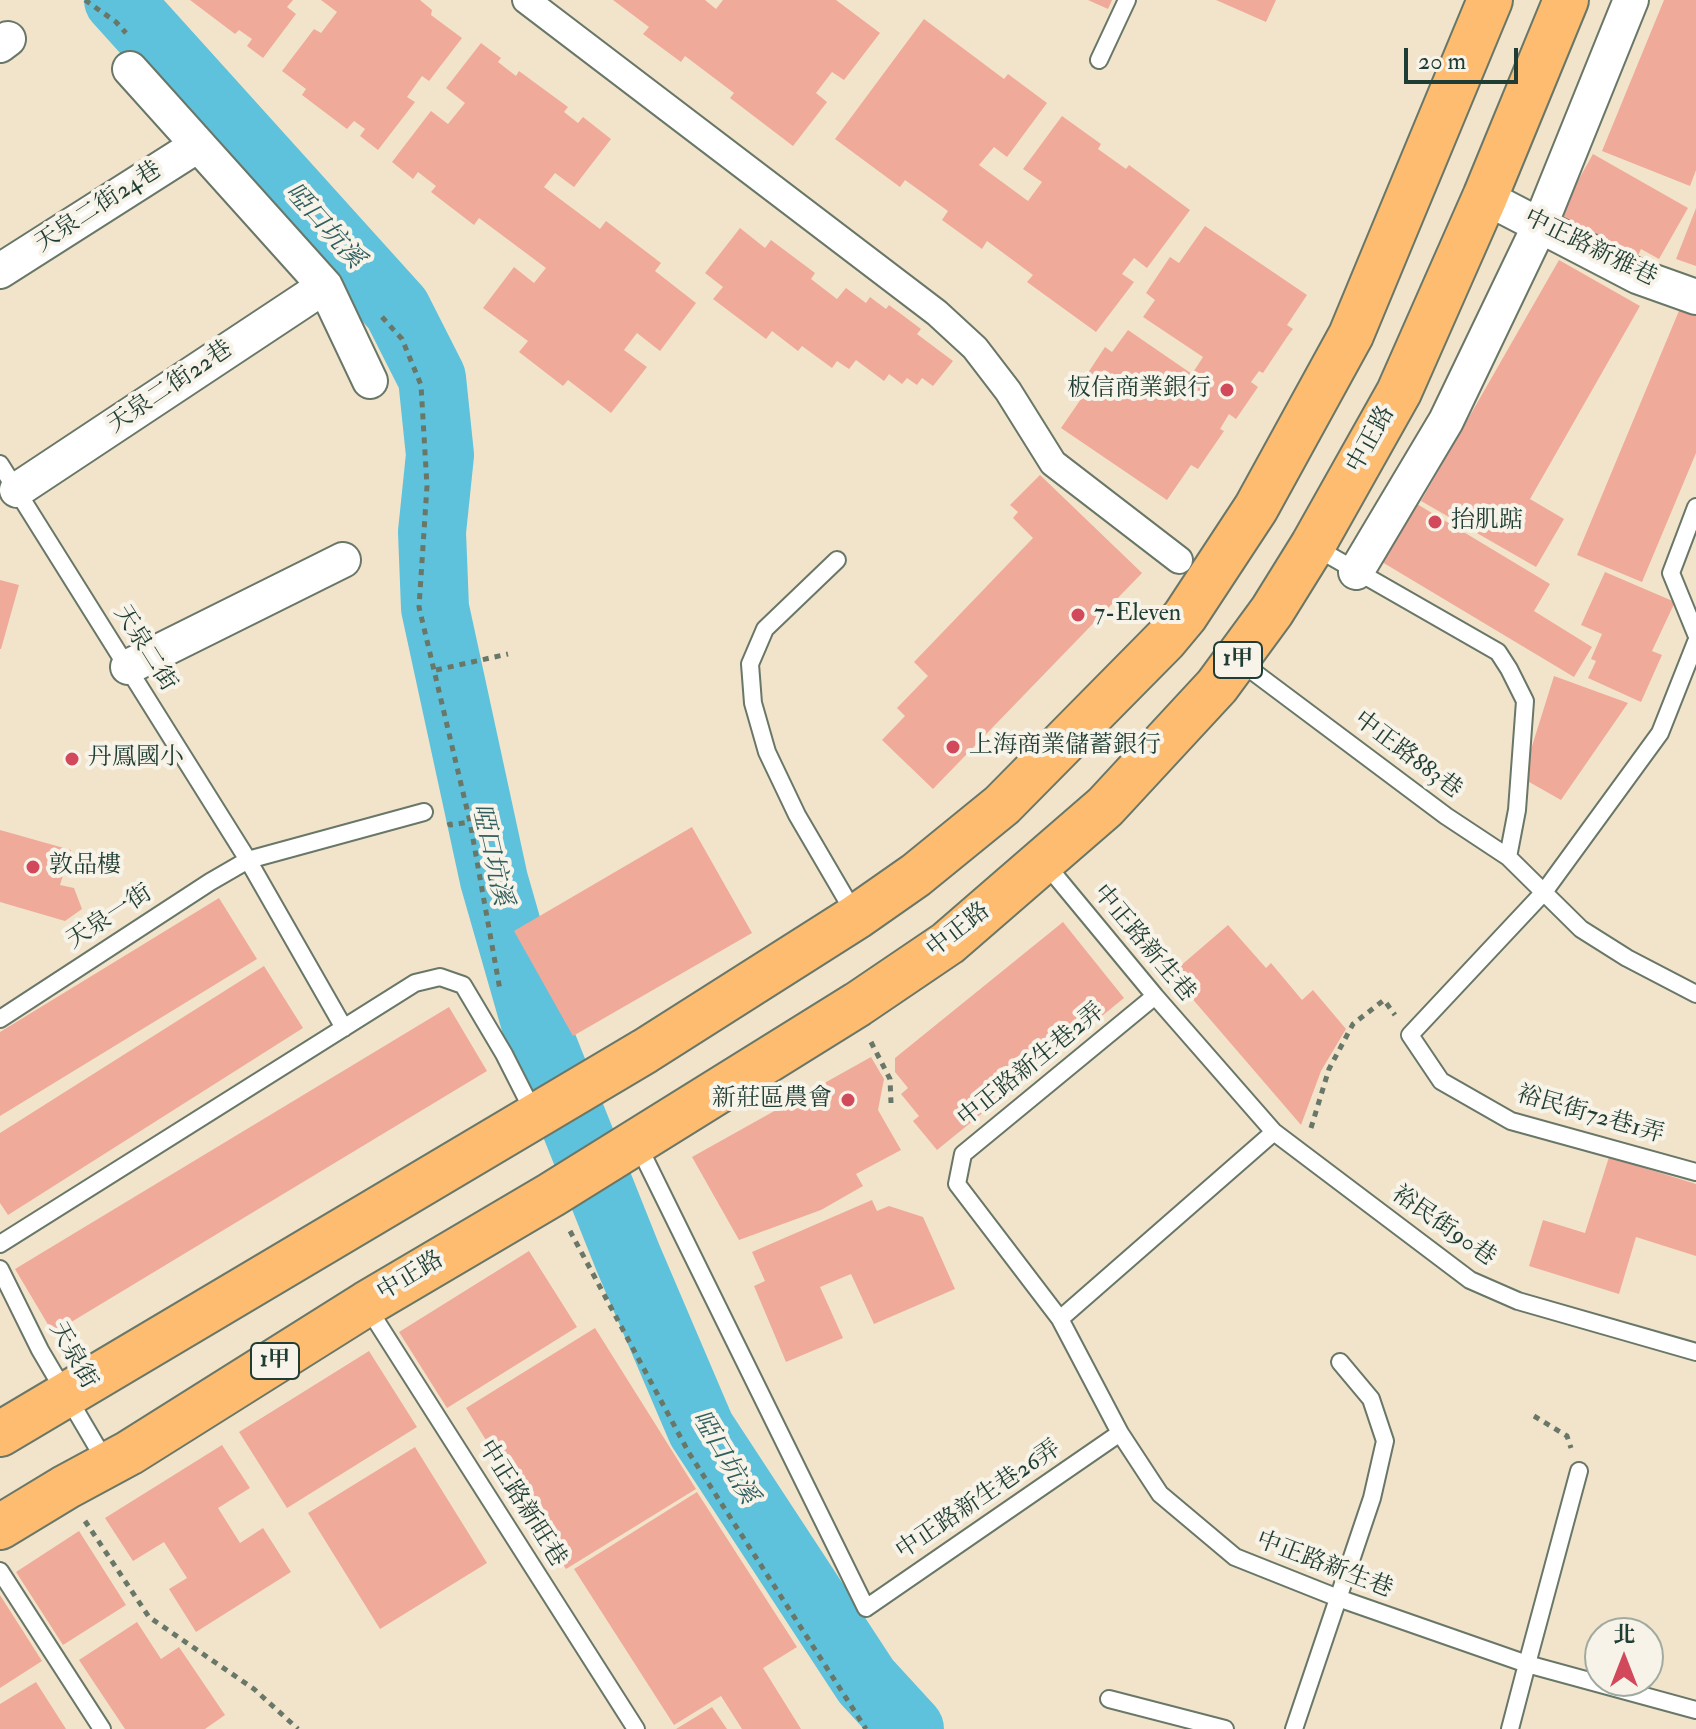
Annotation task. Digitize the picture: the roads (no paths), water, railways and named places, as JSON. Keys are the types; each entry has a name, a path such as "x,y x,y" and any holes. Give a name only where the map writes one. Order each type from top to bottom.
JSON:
{"main road":[{"path":"0,1434 645,1051 856,917 916,875 1002,805 1165,640 1182,585 1256,508 1351,335 1490,0"},
{"name":"中正路","path":"0,1527 551,1195 858,1004 948,943 1105,807 1238,660 1313,545 1399,392 1485,197 1566,0"},
{"path":"1182,585 1238,660"}],"street":[{"path":"526,0 937,313 975,348 1008,391 1053,463 1182,585"},
{"path":"1356,572 1446,421 1540,225 1631,0"},
{"path":"133,56 198,145 325,286 370,381"},
{"name":"天泉二街24巷","path":"0,271 198,145"},
{"name":"中正路新雅巷","path":"1485,197 1637,276 1696,297"},
{"name":"天泉二街22巷","path":"8,477 325,286"},
{"path":"128,667 343,560"}],"lane":[{"path":"1099,60 1127,0"},
{"name":"天泉二街","path":"8,477 248,860 344,1028"},
{"path":"1696,507 1671,573 1696,634"},
{"path":"1313,545 1498,652 1509,669 1525,701 1517,810 1508,857"},
{"path":"837,560 765,629 750,664 753,703 767,752 797,815 856,917"},
{"path":"1544,892 1660,733 1696,642"},
{"name":"中正路883巷","path":"1238,660 1446,816 1508,857 1581,929 1627,958 1696,994"},
{"name":"天泉一街","path":"0,1019 248,860 424,812"},
{"name":"中正路新生巷","path":"1043,861 1274,1132"},
{"name":"裕民街72巷1弄","path":"1544,892 1410,1035 1441,1081 1511,1121 1696,1172"},
{"path":"0,1244 415,983 440,977 463,985 536,1116"},
{"name":"中正路新生巷2弄","path":"957,1184 963,1154 1155,996"},
{"name":"中正路新生巷26弄","path":"652,1132 866,1608 1120,1433"},
{"path":"1060,1319 1274,1132"},
{"name":"裕民街90巷","path":"1274,1132 1470,1280 1518,1301 1696,1352"},
{"name":"中正路新生巷","path":"957,1184 1060,1319 1120,1433 1160,1494 1235,1557 1338,1598 1527,1664 1696,1710"},
{"name":"天泉街","path":"0,1269 40,1350 107,1464"},
{"name":"中正路新旺巷","path":"366,1304 636,1729"},
{"path":"1294,1729 1372,1498 1385,1441 1371,1399 1340,1362"},
{"path":"1510,1729 1579,1471"},
{"path":"0,1571 102,1729"},
{"path":"1109,1699 1225,1729"}],"waterway":[{"name":"啞口坑溪","path":"118,0 397,309 432,378 440,455 432,532 435,608 494,880 537,1030 628,1258 701,1429 866,1681 910,1729"}],"place":[{"name":"板信商業銀行","path":"1227,390"},
{"name":"抬肌踮","path":"1435,522"},
{"name":"7-Eleven","path":"1078,615"},
{"name":"上海商業儲蓄銀行","path":"953,747"},
{"name":"丹鳳國小","path":"72,759"},
{"name":"敦品樓","path":"33,867"},
{"name":"新莊區農會","path":"848,1100"}]}
